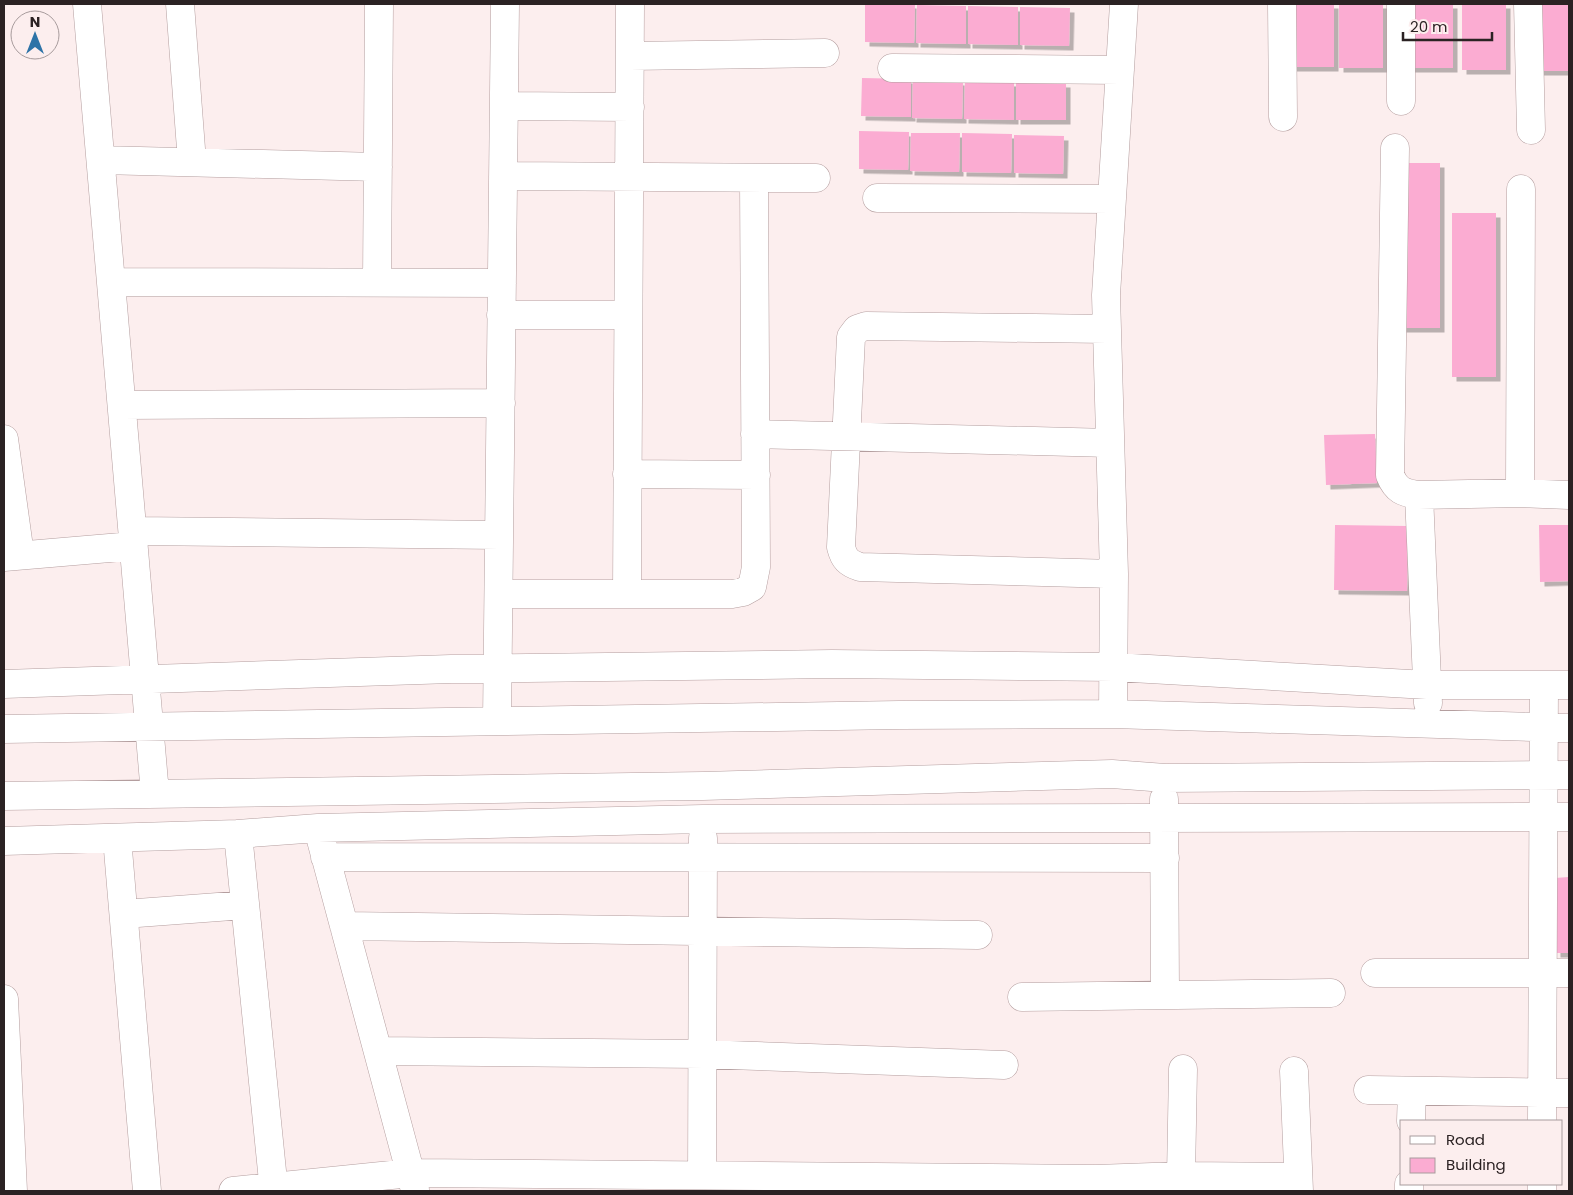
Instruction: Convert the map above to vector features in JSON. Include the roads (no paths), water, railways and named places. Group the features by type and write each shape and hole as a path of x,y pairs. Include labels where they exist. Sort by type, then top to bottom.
{"street":[{"path":"87,4 155,794"},
{"path":"180,4 192,162"},
{"path":"377,282 379,4"},
{"path":"497,721 505,4"},
{"path":"627,594 630,4"},
{"path":"1113,714 1114,574 1106,295 1124,4"},
{"path":"1282,4 1283,117"},
{"path":"1401,4 1401,101"},
{"path":"1528,4 1531,130"},
{"path":"630,56 825,53"},
{"path":"892,68 1120,70"},
{"path":"504,106 630,107"},
{"path":"1395,148 1390,475 1394,487 1404,493 1419,495 1520,493 1569,495"},
{"path":"101,160 378,167"},
{"path":"503,176 816,178"},
{"path":"499,594 732,594 743,592 752,587 756,567 754,178"},
{"path":"1520,493 1521,189"},
{"path":"877,198 1112,199"},
{"path":"111,282 502,283"},
{"path":"502,315 628,315"},
{"path":"1107,329 866,326 857,329 852,337 845,436 841,547 844,557 850,563 860,567 1114,574"},
{"path":"122,405 500,403"},
{"path":"755,434 1110,443"},
{"path":"4,439 12,556 133,538 499,536"},
{"path":"627,474 756,475"},
{"path":"1419,495 1429,723"},
{"path":"4,684 498,668 832,664 1114,667 1427,685 1557,685 1556,817 1542,973 1542,1120"},
{"path":"4,729 900,715 1113,714 1557,728"},
{"path":"4,796 703,786 1112,774 1164,778 1556,774"},
{"path":"1164,778 1164,995"},
{"path":"702,1183 703,786"},
{"path":"308,792 413,1182"},
{"path":"4,842 238,834 318,828 703,818 1556,817"},
{"path":"238,834 274,1189"},
{"path":"117,838 147,1191"},
{"path":"325,857 1164,858"},
{"path":"124,914 245,905"},
{"path":"344,926 978,935"},
{"path":"1375,973 1569,973"},
{"path":"1022,997 1331,993"},
{"path":"4,999 13,1191"},
{"path":"378,1051 702,1054 1004,1065"},
{"path":"1184,1069 1192,1182"},
{"path":"233,1191 413,1182 1096,1185 1192,1182 1299,1184 1294,1071"},
{"path":"1368,1090 1569,1093"},
{"path":"1411,1120 1412,1091"}]}
